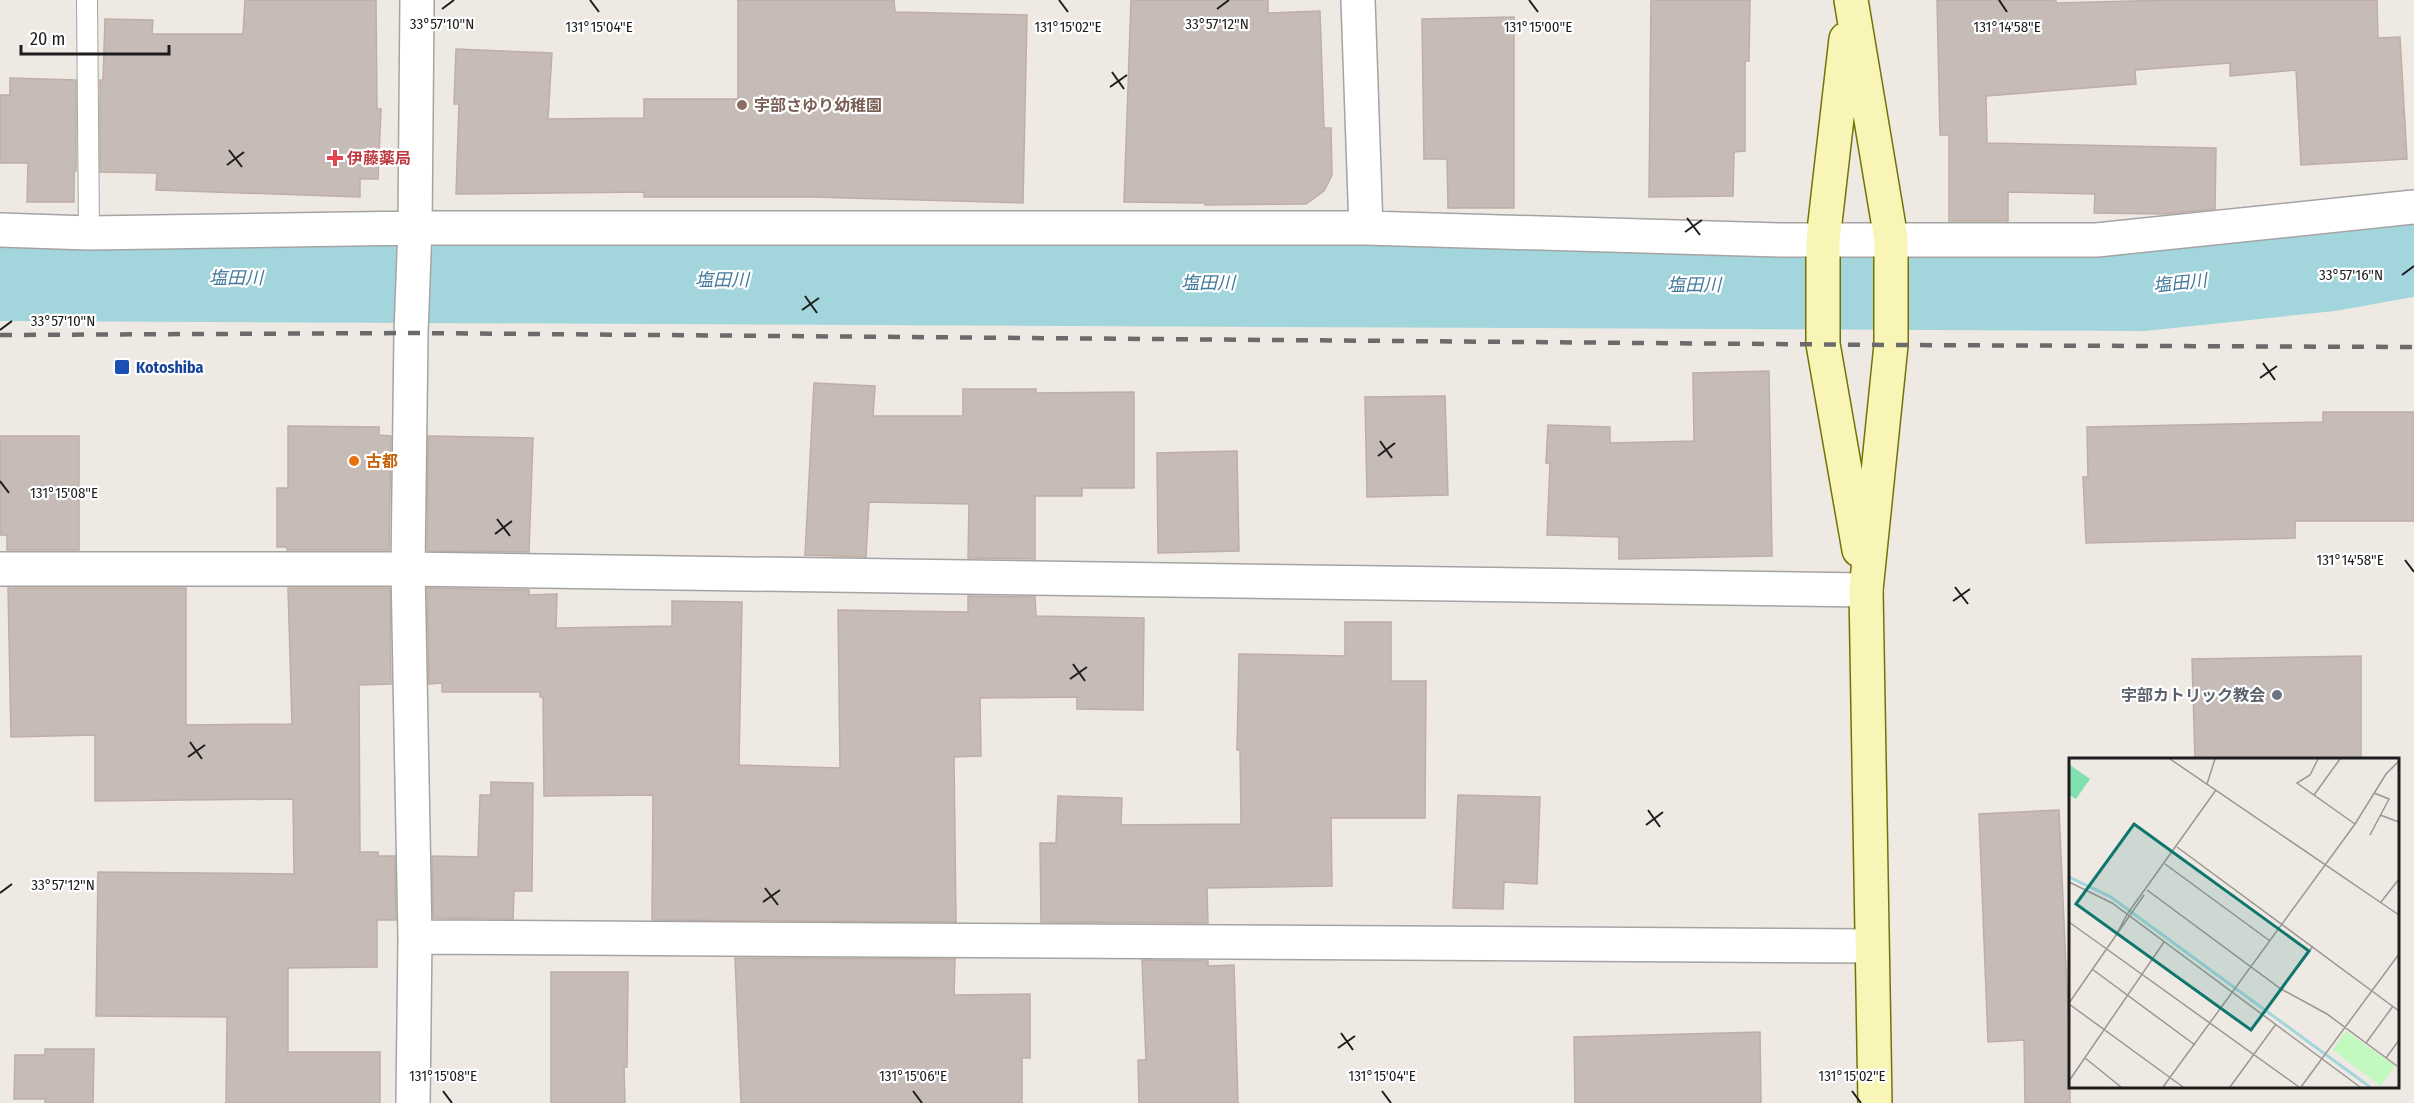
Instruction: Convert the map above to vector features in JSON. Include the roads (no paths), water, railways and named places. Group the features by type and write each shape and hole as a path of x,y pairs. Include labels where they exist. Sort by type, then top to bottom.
{"street":[{"path":"413,1103 415,937 408,569 417,0"},
{"path":"1358,0 1366,228"},
{"path":"1851,0 1891,247 1891,345 1866,590 1875,1103"},
{"path":"1851,0 1823,248 1822,344 1866,590"},
{"path":"0,230 89,233 415,235 1366,228 1779,240 1823,248 2097,240 2414,207"},
{"path":"0,569 408,569 1866,590"},
{"path":"415,937 1871,946"}],"lane":[{"path":"87,0 89,233"}],"waterway":[{"name":"塩田川","path":"0,277 2143,287 2332,267 2414,252"}],"railway":[{"path":"0,335 411,333 2414,347"}],"place":[{"name":"宇部さゆり幼稚園","path":"742,105"},
{"name":"伊藤薬局","path":"335,158"},
{"name":"Kotoshiba","path":"122,367"},
{"name":"古都","path":"354,461"},
{"name":"宇部カトリック教会","path":"2277,695"}]}
